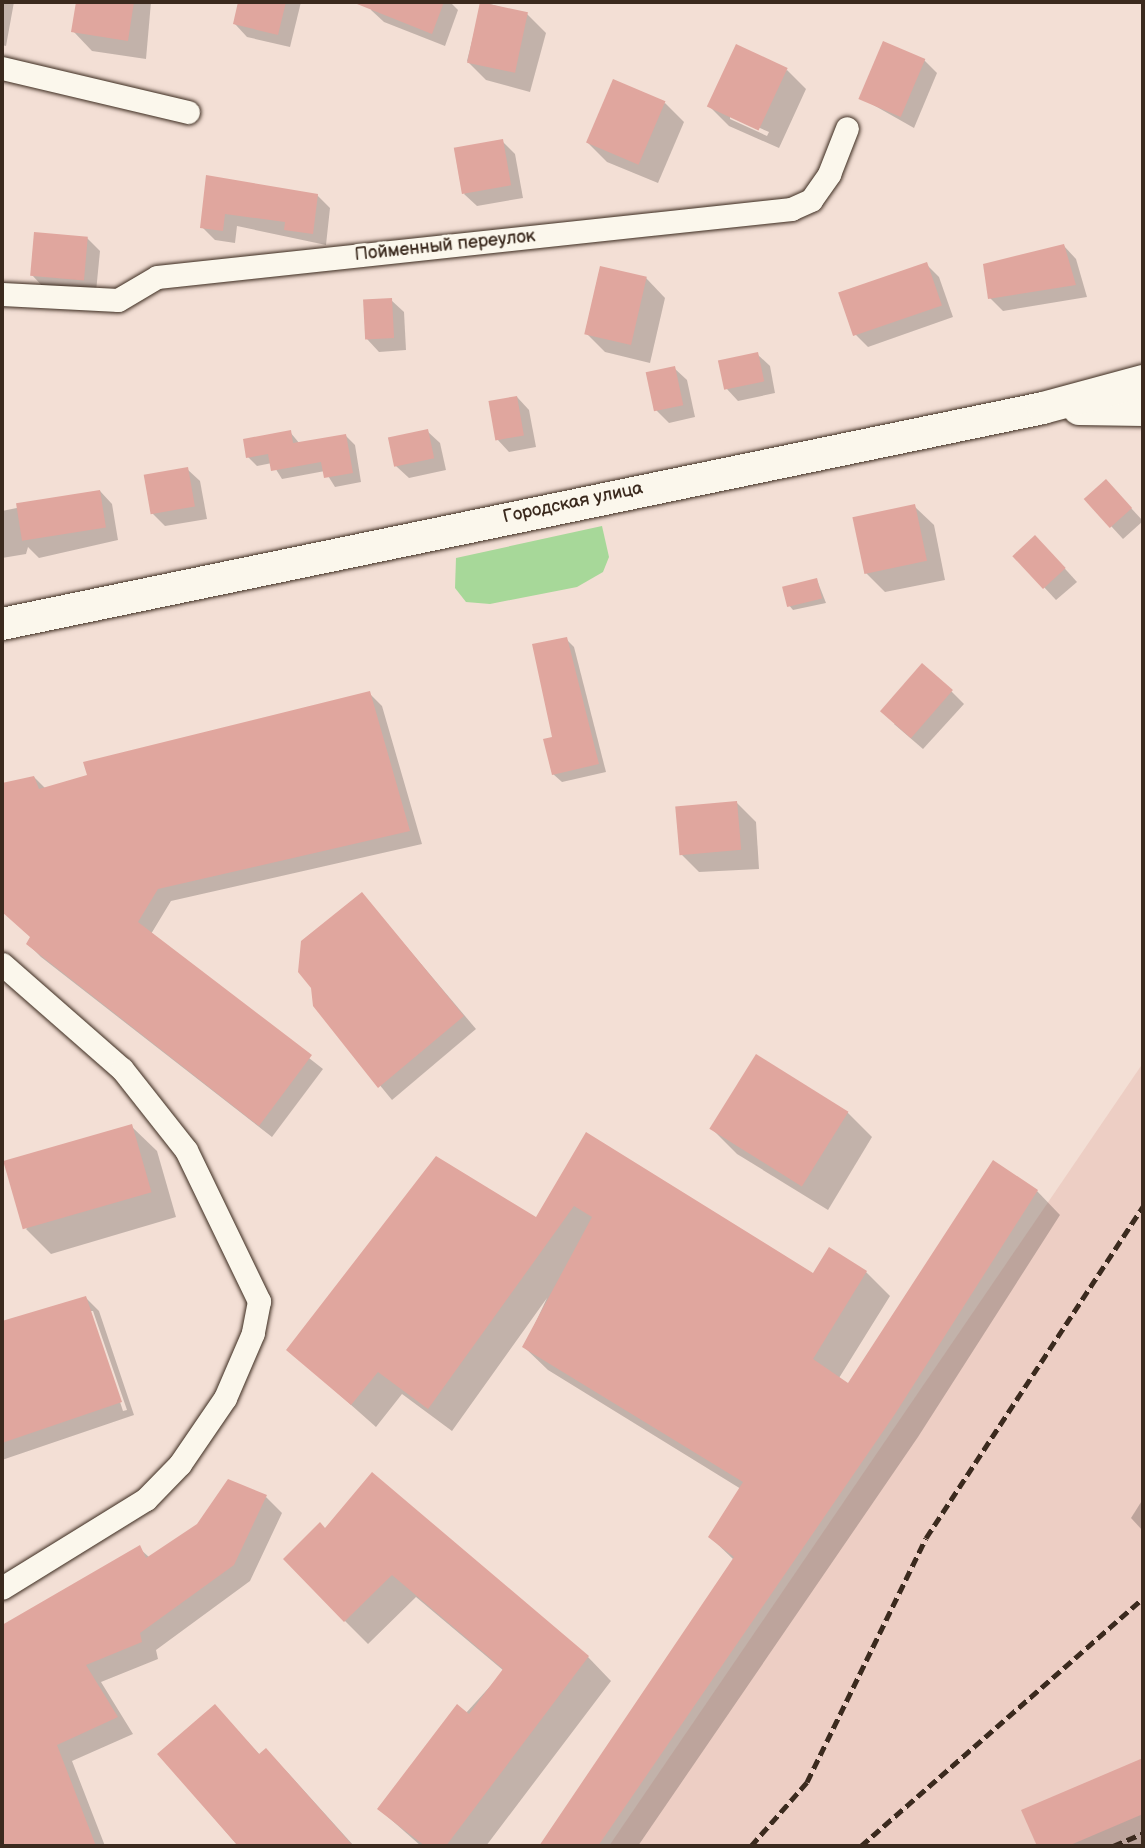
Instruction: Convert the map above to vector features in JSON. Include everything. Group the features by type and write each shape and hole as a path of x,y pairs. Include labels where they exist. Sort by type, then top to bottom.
{"main road":[{"name":"Городская улица","path":"2,624 1042,408 1143,381"},
{"path":"1042,408 1143,410"}],"street":[{"path":"2,68 188,112"},
{"name":"Пойменный переулок","path":"2,294 118,300 157,277 792,209 811,200 823,183 847,128"},
{"path":"2,964 122,1069 186,1150 258,1301 253,1334 225,1398 180,1464 146,1499 2,1588"}],"shaded area":[{"path":"1143,1063 1143,1846 609,1846"}],"green space":[{"path":"602,526 609,557 603,572 577,587 490,604 466,602 455,588 456,558"}],"building":[{"path":"76,2 134,2 128,41 71,32"},
{"path":"238,2 286,2 278,35 233,24"},
{"path":"352,2 444,2 432,34"},
{"path":"480,2 528,12 515,73 467,63"},
{"path":"883,41 925,59 901,117 858,99"},
{"path":"736,44 788,68 758,131 707,107"},
{"path":"613,79 665,101 639,165 586,143"},
{"path":"503,139 511,185 462,194 454,148"},
{"path":"206,175 318,194 313,234 284,230 285,222 225,214 223,231 200,228"},
{"path":"34,232 88,237 84,281 30,276"},
{"path":"1064,244 1076,285 988,299 983,264"},
{"path":"927,262 942,305 853,336 838,293"},
{"path":"600,266 647,277 631,345 584,334"},
{"path":"392,298 394,338 365,339 363,300"},
{"path":"758,352 764,381 724,390 718,361"},
{"path":"675,366 683,405 654,411 646,372"},
{"path":"517,396 524,435 495,440 488,401"},
{"path":"428,429 434,458 394,467 388,438"},
{"path":"291,430 293,443 346,434 353,473 324,478 321,462 271,471 268,454 246,458 243,439"},
{"path":"188,467 195,506 151,514 144,475"},
{"path":"1106,479 1132,508 1110,528 1084,499"},
{"path":"100,490 106,528 22,541 16,503"},
{"path":"915,504 927,561 864,574 852,517"},
{"path":"1035,535 1066,568 1043,589 1012,556"},
{"path":"817,578 822,598 787,607 782,587"},
{"path":"567,637 599,764 552,775 543,739 552,737 532,644"},
{"path":"922,663 953,690 911,738 880,711"},
{"path":"370,691 410,831 158,889 138,922 312,1055 259,1126 26,944 30,937 2,912 2,783 34,776 39,789 87,775 83,762"},
{"path":"737,801 741,850 680,855 675,806"},
{"path":"362,892 464,1016 378,1088 313,1006 311,988 298,972 301,941"},
{"path":"756,1054 848,1112 802,1186 709,1129"},
{"path":"132,1124 152,1192 23,1229 3,1161"},
{"path":"586,1132 813,1273 829,1247 867,1271 813,1359 848,1383 993,1160 1038,1190 895,1414 598,1846 539,1846 734,1557 708,1537 743,1482 522,1347 592,1217 574,1206 428,1409 378,1372 351,1405 286,1350 436,1156 536,1217"},
{"path":"86,1296 122,1402 2,1443 2,1321"},
{"path":"372,1472 589,1656 446,1846 425,1846 377,1809 457,1704 469,1714 503,1669 392,1575 344,1622 283,1559 320,1522 325,1528"},
{"path":"228,1479 267,1495 234,1565 140,1633 142,1642 86,1665 118,1717 57,1745 96,1846 2,1846 2,1625 140,1545 146,1558 197,1524"},
{"path":"215,1704 259,1754 266,1748 353,1846 238,1846 157,1754"},
{"path":"1143,1758 1143,1814 1068,1846 1037,1846 1021,1810"}],"railway":[{"path":"751,1846 807,1782 926,1538 1143,1206"},
{"path":"861,1846 1143,1598"},
{"path":"1113,1846 1143,1833"}]}
